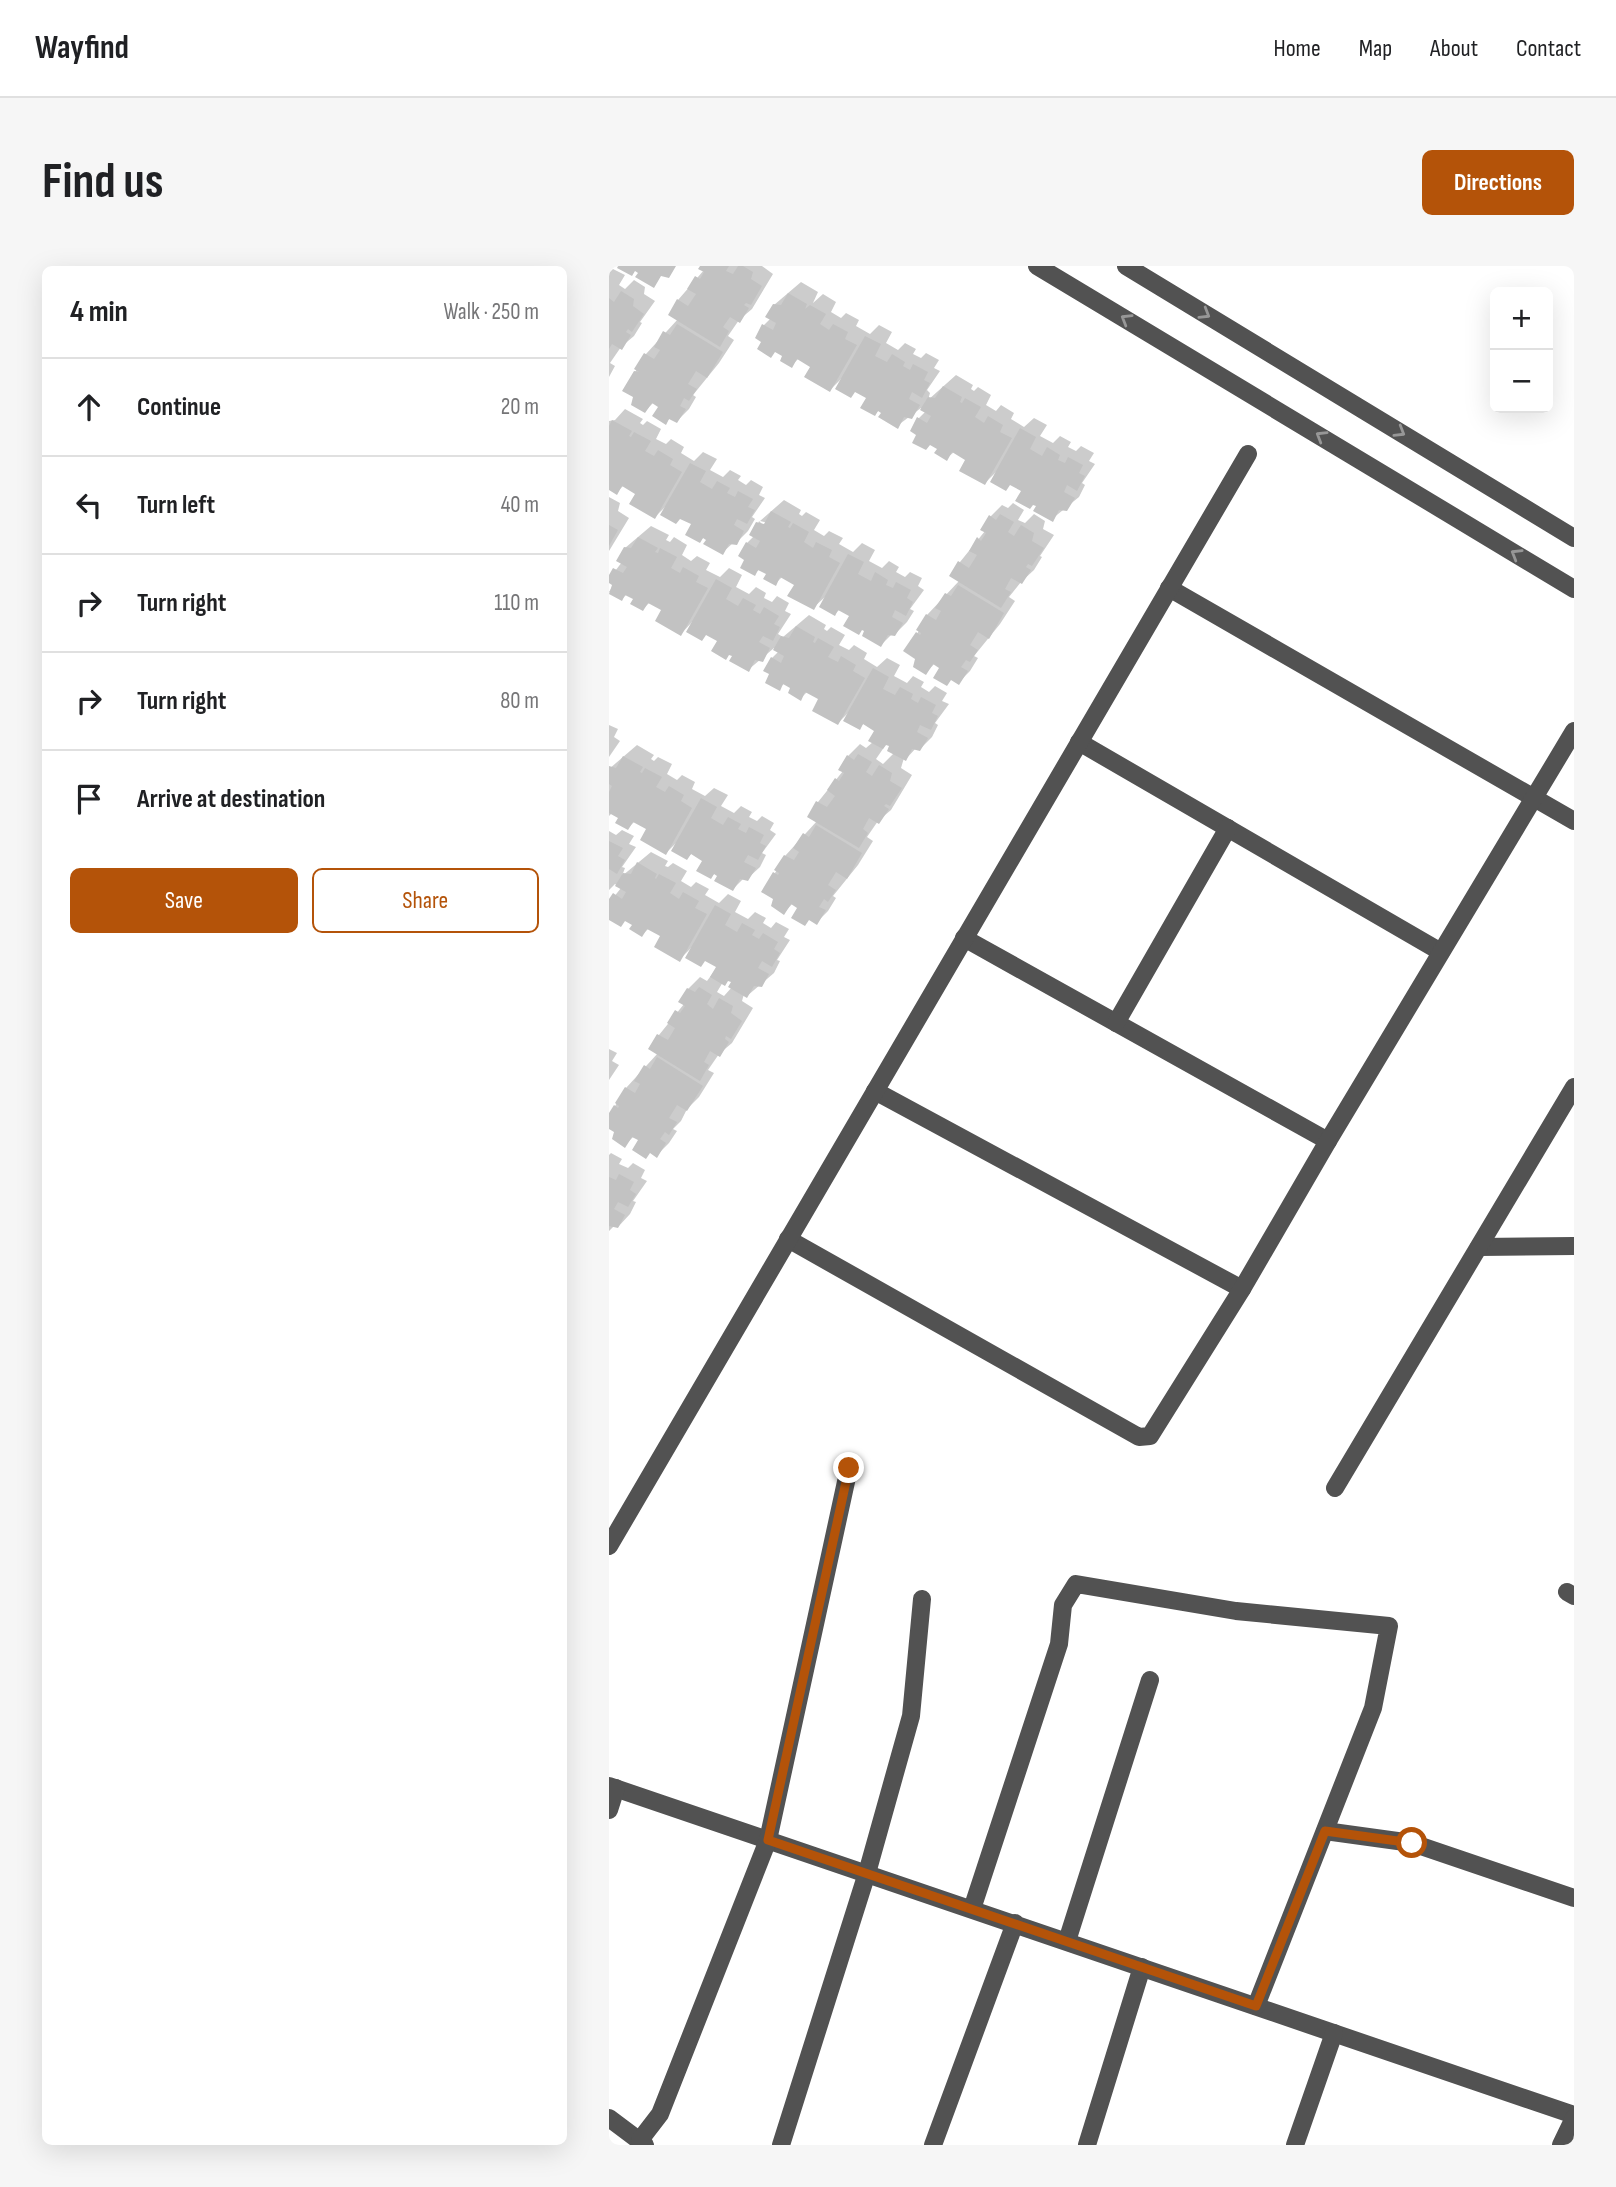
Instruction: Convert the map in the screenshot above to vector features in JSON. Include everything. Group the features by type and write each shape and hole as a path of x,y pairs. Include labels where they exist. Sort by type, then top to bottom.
{"street":[{"path":"1037,266 1574,589"},
{"path":"1126,266 1574,537"},
{"path":"609,1546 1248,454"},
{"path":"1169,588 1574,821"},
{"path":"788,1239 1139,1437 1150,1436 1242,1289 1574,731"},
{"path":"1079,742 1441,952"},
{"path":"1116,1023 1228,828"},
{"path":"964,938 1328,1141"},
{"path":"1335,1488 1574,1087"},
{"path":"875,1091 1242,1289"},
{"path":"1479,1247 1574,1246"},
{"path":"609,2118 642,2143 660,2114 768,1840 849,1468"},
{"path":"972,1909 1059,1644 1063,1605 1076,1584 1236,1611 1388,1626 1373,1708 1256,2006"},
{"path":"781,2145 867,1874 911,1716 922,1599"},
{"path":"1067,1941 1150,1680"},
{"path":"609,1810 612,1787 1574,2116 1561,2145"},
{"path":"1325,1831 1412,1843 1572,1893"},
{"path":"933,2145 1015,1923"},
{"path":"1087,2145 1143,1967"},
{"path":"1295,2145 1334,2033"}],"building":[{"path":"676,266 669,278 661,276 654,288 635,277 638,273 635,271 632,276 617,268"},
{"path":"700,266 729,266 726,271 733,274 738,266 743,266 753,272 751,279 762,286 751,305 744,305 749,308 740,323 730,317 723,327 729,331 720,347 668,315 677,299 688,306 696,294 687,289 695,276 700,279 704,272 698,269"},
{"path":"621,291 634,299 633,306 644,314 632,332 628,329 626,332 631,335 622,350 612,344 609,349 609,298 614,302"},
{"path":"788,293 807,304 805,309 810,305 826,314 820,324 829,330 833,324 848,332 845,339 857,345 830,392 804,377 810,367 797,359 792,368 780,361 782,356 775,352 771,358 757,349 761,342 755,338 762,324 773,330 776,323 765,317 773,304 781,305"},
{"path":"677,324 723,352 707,378 696,371 688,384 697,389 689,401 684,398 680,406 686,409 677,423 669,419 666,425 652,416 658,407 652,403 645,413 631,405 633,397 622,391 634,371 639,372 634,369 644,353 654,359 660,350 654,347 663,331 670,335"},
{"path":"865,336 881,344 875,356 887,362 892,354 905,362 903,366 910,370 913,364 928,372 924,380 930,383 922,398 912,392 909,399 920,405 912,419 904,417 898,429 878,417 881,413 878,411 875,416 860,408 866,398 855,392 851,398 835,389"},
{"path":"943,386 962,397 960,402 965,398 981,407 975,417 984,423 988,416 1003,425 1000,432 1012,438 985,485 959,471 965,460 952,452 947,461 934,453 937,449 930,445 926,450 912,443 916,435 910,431 917,417 927,423 931,416 920,410 928,397 935,398"},
{"path":"612,420 632,431 629,436 634,432 651,441 645,451 654,456 658,450 673,459 670,465 682,472 655,519 629,504 635,494 622,486 617,495 609,490 609,426"},
{"path":"1020,428 1036,437 1030,449 1042,456 1047,447 1060,455 1058,460 1065,463 1068,457 1083,465 1079,473 1085,476 1077,491 1067,485 1064,492 1075,498 1067,511 1059,510 1053,522 1033,511 1036,506 1033,505 1030,509 1015,501 1021,491 1010,485 1006,491 990,482"},
{"path":"690,463 706,471 700,482 712,489 717,481 730,488 727,493 735,497 738,491 753,499 748,507 755,510 747,524 737,519 734,525 744,531 737,545 729,544 723,555 703,544 706,540 703,538 700,543 685,535 691,524 680,519 676,524 660,515"},
{"path":"771,511 791,522 788,527 793,523 809,532 804,542 813,548 816,542 832,550 829,557 840,563 814,610 787,596 794,585 780,577 776,586 763,579 766,574 758,570 755,576 740,568 744,560 738,556 746,542 756,548 760,541 749,535 756,522 764,524"},
{"path":"1000,514 1014,522 1008,532 1014,536 1021,525 1034,533 1032,541 1044,548 1032,566 1028,564 1026,567 1031,570 1022,584 1011,578 1005,589 1011,592 1001,608 949,576 958,561 969,568 977,555 969,551 977,537 981,541 986,533 980,530 989,515 996,520"},
{"path":"609,525 618,530 609,546"},
{"path":"638,537 658,548 655,552 658,553 660,548 677,557 671,568 680,573 683,567 699,576 696,582 708,588 681,636 655,621 661,610 648,603 643,611 630,604 633,599 625,595 622,601 609,594 612,585 609,583 609,575 613,568 623,573 627,567 616,561 624,547 631,548"},
{"path":"848,554 864,562 858,574 871,581 875,572 888,580 886,585 893,588 896,582 911,590 907,598 913,602 906,616 895,610 892,617 903,623 895,636 888,635 881,647 862,636 864,631 859,635 843,626 849,616 838,610 835,616 819,607"},
{"path":"716,579 732,588 726,599 738,606 743,598 756,605 753,610 760,614 764,607 779,616 774,624 780,627 773,641 763,636 759,642 770,648 763,662 755,660 749,672 729,661 732,656 729,655 726,660 711,651 717,641 706,635 702,641 686,632"},
{"path":"958,585 1004,613 989,639 978,632 970,645 978,650 970,662 966,660 961,667 968,671 959,685 951,680 947,686 933,678 939,668 933,664 926,675 913,667 915,659 903,651 916,632 920,635 916,630 926,614 936,620 941,611 935,608 945,593 951,596"},
{"path":"796,626 815,637 813,642 818,638 834,647 828,657 838,662 841,656 856,665 853,671 865,678 838,725 812,711 818,699 805,692 801,701 788,693 790,688 783,684 780,691 765,683 769,674 763,671 771,657 781,663 784,656 773,650 781,636 789,638"},
{"path":"873,668 889,677 883,689 895,695 900,687 913,694 911,699 918,703 921,697 936,705 932,713 938,716 931,730 920,725 917,732 928,738 920,751 912,749 906,761 887,751 889,746 886,745 883,749 868,741 874,731 863,724 860,730 843,721"},
{"path":"858,754 872,762 866,772 872,776 879,765 892,773 890,781 902,788 890,806 884,806 889,809 879,824 869,818 863,829 868,833 859,848 807,817 816,801 827,807 835,796 827,790 835,778 839,781 844,773 838,770 847,755 854,760"},
{"path":"623,756 643,767 640,772 645,768 662,777 656,787 665,792 669,786 684,795 681,801 692,808 666,855 640,840 646,829 633,822 628,830 615,823 618,818 609,813 609,792 612,786 609,784 609,766 616,768"},
{"path":"701,798 717,807 711,818 723,825 728,817 741,824 738,829 746,833 749,827 764,835 760,843 766,846 758,860 748,855 744,862 756,868 748,881 740,879 733,891 714,881 717,876 714,874 711,879 696,871 702,861 691,854 687,860 671,851"},
{"path":"816,825 862,853 847,879 836,872 828,885 836,890 828,902 824,899 819,907 826,910 817,925 809,920 805,926 791,918 797,908 791,904 784,915 771,906 773,899 761,892 773,872 778,875 774,870 784,855 794,860 799,852 793,848 803,833 809,837"},
{"path":"609,841 623,848 618,856 625,860 617,874 609,869"},
{"path":"637,862 657,874 656,879 659,874 676,883 670,893 679,899 683,892 699,901 695,908 707,914 680,962 654,947 660,936 647,929 642,937 629,929 632,925 625,921 621,927 609,920 609,899 613,893 622,899 626,892 615,886 623,873 631,874"},
{"path":"715,905 731,914 725,925 737,932 742,923 755,930 752,935 759,939 763,933 778,942 774,949 780,953 772,967 762,961 758,968 769,974 762,987 754,986 747,998 728,987 731,982 728,981 725,986 710,977 716,967 705,961 701,967 685,958"},
{"path":"699,987 712,995 707,1004 713,1009 719,998 733,1006 731,1013 742,1021 731,1039 726,1036 725,1039 729,1042 720,1057 710,1051 704,1062 709,1065 700,1081 648,1049 657,1034 668,1040 675,1028 667,1023 675,1010 680,1013 685,1006 678,1002 687,988 695,992"},
{"path":"657,1057 703,1086 687,1111 677,1105 669,1118 677,1122 669,1135 665,1132 660,1139 666,1143 657,1158 650,1153 646,1159 632,1150 638,1140 632,1137 625,1148 612,1139 614,1132 609,1129 609,1113 614,1105 618,1108 615,1103 625,1087 635,1093 640,1084 634,1081 644,1065 650,1069"},
{"path":"619,1174 634,1182 630,1190 636,1194 628,1207 618,1202 614,1209 625,1215 618,1228 609,1226 609,1177 616,1180"}],"route":[{"path":"849,1468 768,1840 1256,2006 1325,1831 1412,1843"}]}
